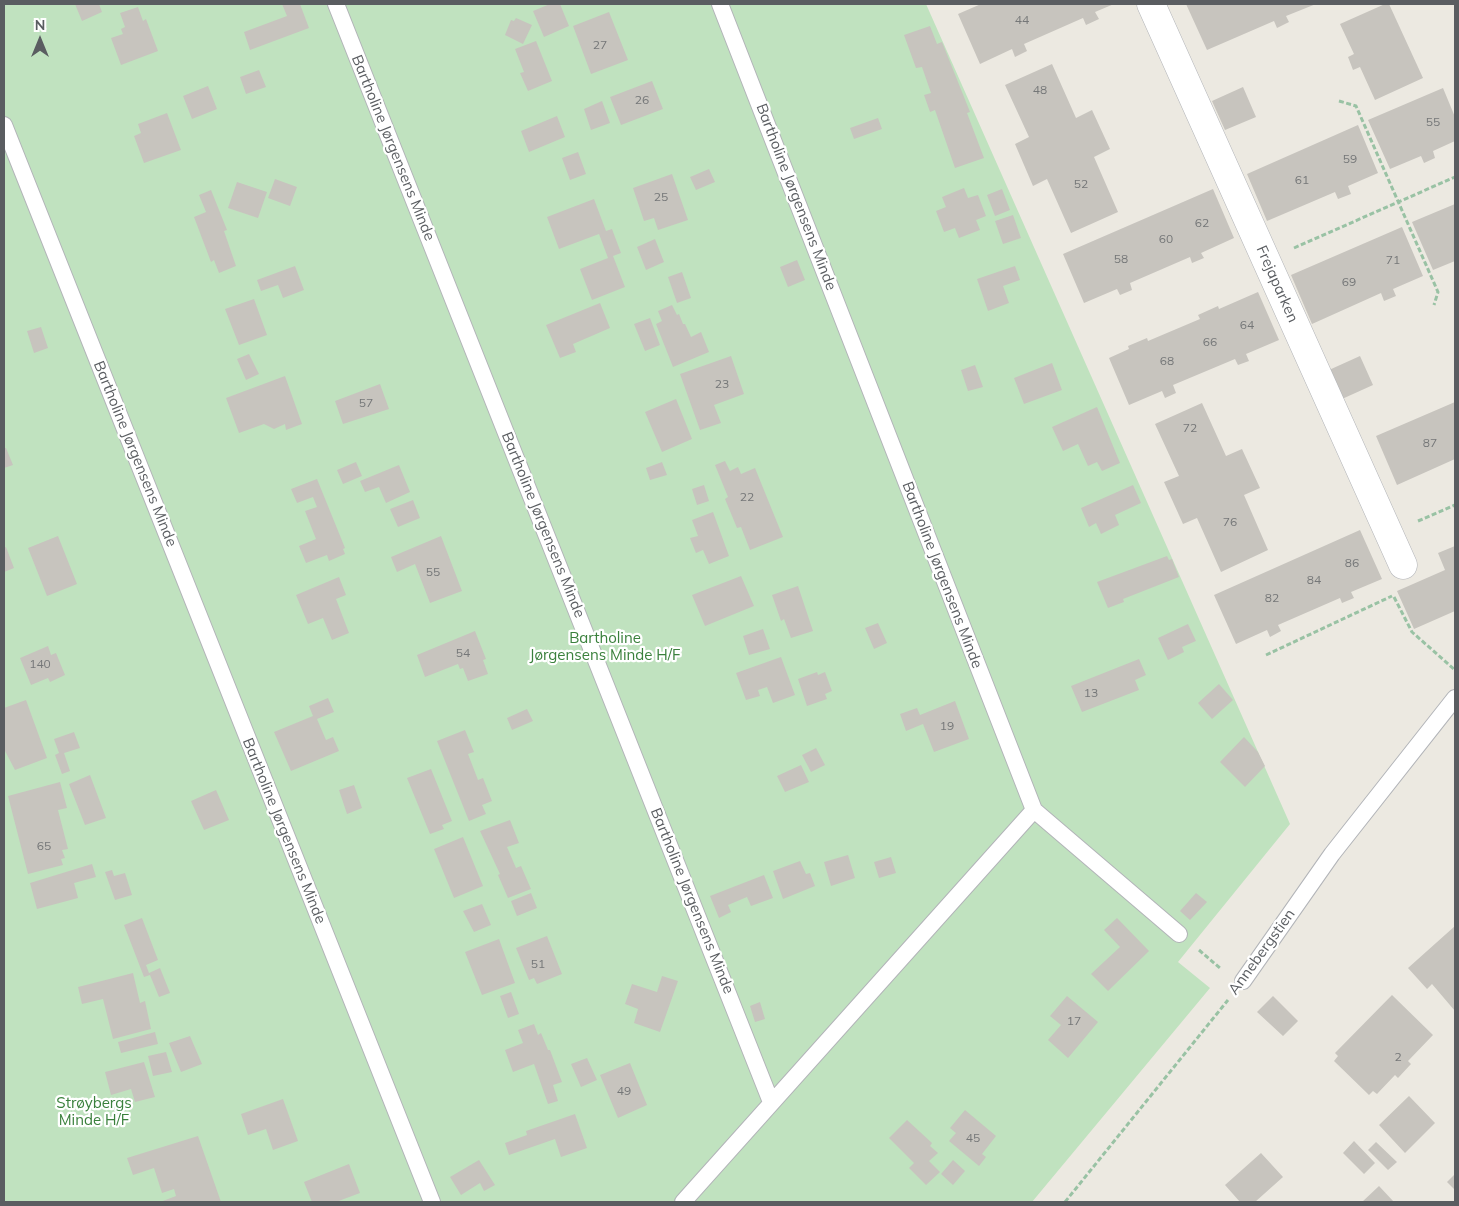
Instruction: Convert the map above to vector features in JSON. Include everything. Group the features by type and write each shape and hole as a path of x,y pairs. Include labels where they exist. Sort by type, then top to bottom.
{"street":[{"name":"Frejaparken","path":"1151,4 1403,565"}],"lane":[{"name":"Bartholine Jørgensens Minde","path":"336,4 771,1102"},
{"name":"Bartholine Jørgensens Minde","path":"720,4 1034,810 1179,934"},
{"name":"Bartholine Jørgensens Minde","path":"4,125 432,1202"},
{"name":"Annebergstien","path":"1241,983 1332,854 1455,698"},
{"path":"683,1202 1034,810"}],"path":[{"path":"1339,101 1356,106 1438,292 1434,305"},
{"path":"1266,260 1455,176"},
{"path":"1390,533 1455,505"},
{"path":"1403,565 1394,595 1412,632 1455,670"},
{"path":"1266,655 1394,595"},
{"path":"1179,934 1241,983"},
{"name":"Annebergstien","path":"1065,1202 1241,983"}],"green space":[{"name":"Bartholine Jørgensens Minde H/F","path":"4,4 926,4 1290,824 1178,962 1210,988 1032,1202 4,1202"}],"building":[{"path":"75,4 99,4 102,12 82,21"},
{"path":"282,4 300,4 309,28 250,50 244,32 287,16"},
{"path":"550,4 560,4 569,26 544,37 533,11"},
{"path":"981,4 1114,4 1095,12 1099,19 1086,25 1083,18 1024,44 1027,51 1015,57 1012,49 980,64 958,14"},
{"path":"1186,4 1316,4 1286,16 1289,22 1277,28 1274,21 1207,50"},
{"path":"1385,4 1389,4 1423,78 1375,100 1360,67 1353,70 1348,57 1354,54 1340,24"},
{"path":"138,7 143,21 146,19 158,51 121,65 111,38 123,34 121,29 125,27 120,13"},
{"path":"609,12 628,60 591,74 573,26"},
{"path":"516,18 532,25 523,44 505,35 511,20 514,21"},
{"path":"930,26 937,44 942,42 970,112 967,113 984,158 955,168 935,110 930,112 924,95 931,93 922,67 916,68 904,35"},
{"path":"536,41 552,81 528,91 520,73 524,72 515,49"},
{"path":"1052,64 1076,118 1092,110 1110,149 1094,157 1118,212 1071,233 1047,179 1033,186 1015,144 1029,137 1005,85"},
{"path":"259,70 266,87 246,94 240,77"},
{"path":"652,81 663,109 621,125 610,97"},
{"path":"208,86 217,109 192,119 183,96"},
{"path":"1243,87 1256,117 1225,130 1212,101"},
{"path":"1443,88 1455,117 1455,141 1433,151 1435,158 1424,163 1421,156 1390,169 1368,120"},
{"path":"602,101 610,123 591,130 584,109"},
{"path":"167,113 181,150 144,163 134,136 141,133 138,124"},
{"path":"557,116 565,137 529,152 521,131"},
{"path":"878,118 882,129 854,139 850,128"},
{"path":"1358,125 1378,173 1348,186 1351,194 1338,199 1335,192 1267,221 1247,174"},
{"path":"578,152 586,174 570,180 562,158"},
{"path":"709,169 715,182 696,190 690,177"},
{"path":"672,174 688,220 658,230 654,218 644,221 633,188"},
{"path":"275,179 297,187 290,206 268,198"},
{"path":"237,182 267,192 258,218 228,208"},
{"path":"964,188 968,198 978,195 986,216 976,220 980,230 959,238 955,228 944,232 936,211 946,207 942,197"},
{"path":"1002,189 1010,210 995,216 987,195"},
{"path":"1213,189 1234,238 1201,253 1204,258 1192,263 1190,257 1130,283 1132,290 1120,295 1117,289 1084,303 1063,254"},
{"path":"211,190 227,230 224,231 236,266 219,273 214,260 211,262 194,217 206,212 199,195"},
{"path":"594,199 606,231 612,229 621,253 613,256 625,287 592,300 580,269 608,258 599,234 559,249 547,217"},
{"path":"1455,204 1455,261 1433,270 1412,222"},
{"path":"1013,215 1021,238 1003,244 995,221"},
{"path":"1402,227 1423,276 1393,289 1396,296 1384,301 1381,293 1312,324 1291,275"},
{"path":"655,239 664,262 646,270 637,247"},
{"path":"797,260 805,280 788,287 780,267"},
{"path":"295,266 304,290 283,298 278,285 261,291 257,280"},
{"path":"1015,266 1020,280 1003,286 1009,303 988,311 977,279"},
{"path":"682,272 691,298 677,303 668,277"},
{"path":"1258,292 1279,340 1246,354 1249,361 1238,365 1235,359 1173,385 1176,393 1165,398 1162,391 1129,405 1109,358 1129,349 1128,346 1147,338 1148,341 1200,319 1198,315 1218,306 1219,309"},
{"path":"254,299 267,335 239,345 225,309"},
{"path":"600,303 610,328 573,344 576,352 560,358 546,325"},
{"path":"672,305 691,337 701,332 709,352 673,367 656,324 662,321 658,311"},
{"path":"650,318 660,345 645,351 634,324"},
{"path":"41,327 48,348 34,353 27,331"},
{"path":"249,354 259,374 246,380 237,359"},
{"path":"731,356 744,394 714,405 721,423 700,430 680,374"},
{"path":"1360,356 1373,385 1342,399 1329,370"},
{"path":"1052,363 1062,390 1024,404 1014,378"},
{"path":"975,365 983,387 968,391 961,370"},
{"path":"285,376 302,424 286,430 285,424 274,429 264,424 239,433 226,398"},
{"path":"380,384 389,409 343,424 335,401"},
{"path":"676,399 692,439 662,452 645,412"},
{"path":"1455,402 1455,459 1397,485 1376,436"},
{"path":"1202,403 1226,456 1242,449 1260,488 1244,495 1268,550 1221,572 1197,518 1183,524 1164,482 1179,476 1155,424"},
{"path":"1097,407 1120,463 1102,471 1097,462 1088,466 1078,444 1063,451 1052,427"},
{"path":"4,448 6,448 13,465 4,468"},
{"path":"725,461 730,471 738,467 741,474 755,468 783,537 750,550 741,527 737,528 725,499 728,497 715,465"},
{"path":"356,462 362,476 343,484 337,470"},
{"path":"662,462 667,475 650,480 646,468"},
{"path":"399,465 410,492 386,503 379,487 365,492 360,481"},
{"path":"317,479 345,548 343,549 345,554 329,561 327,555 306,563 299,546 316,539 305,511 317,507 313,497 297,503 291,489"},
{"path":"704,485 709,501 697,505 692,489"},
{"path":"1133,485 1141,503 1115,515 1119,525 1101,534 1096,523 1089,527 1081,508"},
{"path":"413,500 420,518 398,527 390,509"},
{"path":"713,512 729,556 709,564 703,550 696,553 690,538 698,536 692,520"},
{"path":"1360,530 1382,579 1351,592 1354,598 1342,603 1340,598 1278,625 1281,631 1270,637 1267,630 1236,644 1214,595"},
{"path":"58,536 77,584 47,596 28,548"},
{"path":"441,536 462,591 430,603 415,564 397,572 391,557"},
{"path":"1455,546 1455,611 1414,629 1397,591 1445,570 1438,553"},
{"path":"6,547 14,568 4,572 4,548"},
{"path":"1167,556 1169,560 1172,559 1179,577 1123,599 1124,602 1108,608 1097,582"},
{"path":"741,576 754,606 705,626 692,595"},
{"path":"339,577 346,595 336,599 349,633 332,640 323,618 308,624 296,595"},
{"path":"798,586 813,631 791,638 784,619 781,621 772,595"},
{"path":"878,623 887,643 874,649 865,628"},
{"path":"1188,624 1196,641 1182,647 1184,652 1168,660 1158,638"},
{"path":"763,629 770,649 749,655 743,636"},
{"path":"475,631 486,659 483,660 488,674 468,681 463,668 460,669 458,664 425,677 417,655"},
{"path":"48,646 51,655 56,653 65,675 50,682 48,678 31,685 20,658"},
{"path":"781,657 795,695 773,703 767,687 758,690 760,696 746,700 736,673"},
{"path":"1139,659 1146,675 1135,680 1139,690 1082,712 1071,686"},
{"path":"817,672 818,675 825,672 832,691 825,694 827,699 807,706 798,679"},
{"path":"1219,684 1233,700 1212,719 1198,703"},
{"path":"328,698 334,712 317,719 326,740 333,737 339,751 291,771 274,732 313,716 309,706"},
{"path":"26,700 47,758 15,770 4,749 4,708"},
{"path":"955,701 969,739 934,752 923,724 906,731 900,714 917,708 920,715"},
{"path":"527,709 533,721 512,730 507,718"},
{"path":"465,730 474,752 468,754 478,780 483,778 492,801 482,805 486,814 469,821 437,741"},
{"path":"74,732 80,748 64,753 70,771 62,774 55,755 59,753 54,739"},
{"path":"1244,737 1258,752 1265,766 1245,787 1220,762"},
{"path":"816,748 825,765 811,772 802,755"},
{"path":"801,765 809,782 785,792 777,776"},
{"path":"431,769 452,821 442,825 444,829 430,834 407,778"},
{"path":"90,775 106,818 85,825 69,784"},
{"path":"60,782 67,808 58,810 68,849 62,850 65,858 61,859 63,865 28,874 8,796"},
{"path":"354,785 362,808 347,814 339,790"},
{"path":"216,790 229,820 204,830 191,801"},
{"path":"510,820 519,843 507,847 516,868 521,866 531,889 508,898 498,875 500,874 480,831"},
{"path":"463,837 483,886 454,898 434,849"},
{"path":"848,855 855,878 831,886 824,862"},
{"path":"891,857 896,873 879,878 874,862"},
{"path":"800,861 806,874 810,873 815,886 783,899 773,871"},
{"path":"92,864 96,877 74,883 78,898 37,909 30,883"},
{"path":"112,870 114,876 125,873 132,895 115,900 105,872"},
{"path":"764,875 773,898 751,906 747,897 728,905 731,912 719,918 710,896"},
{"path":"531,893 537,908 517,916 511,901"},
{"path":"1196,893 1207,902 1190,920 1180,911"},
{"path":"482,904 491,925 474,932 463,911"},
{"path":"142,918 158,960 146,965 149,973 160,968 170,993 159,997 150,975 144,977 124,925"},
{"path":"1117,918 1149,951 1108,991 1091,974 1120,947 1104,930"},
{"path":"1455,926 1455,1011 1432,984 1427,989 1408,968"},
{"path":"547,936 562,974 537,984 534,978 529,980 516,948"},
{"path":"499,939 515,983 482,995 465,952"},
{"path":"133,973 140,1003 145,1001 151,1029 113,1039 103,999 82,1004 78,987"},
{"path":"662,976 678,981 660,1032 634,1023 638,1009 625,1004 632,984 657,992"},
{"path":"511,992 519,1014 508,1018 500,996"},
{"path":"1392,995 1433,1035 1408,1061 1411,1064 1398,1078 1395,1075 1377,1094 1373,1091 1369,1095 1334,1061 1338,1056 1335,1053"},
{"path":"1067,996 1098,1022 1068,1058 1048,1040 1061,1025 1050,1016"},
{"path":"1273,996 1298,1021 1283,1036 1257,1012"},
{"path":"760,1002 765,1019 755,1022 750,1006"},
{"path":"534,1024 538,1035 541,1033 548,1050 550,1050 562,1082 553,1085 558,1101 548,1104 534,1064 513,1072 505,1050 523,1043 518,1030"},
{"path":"155,1032 158,1044 121,1053 118,1042"},
{"path":"190,1036 202,1064 181,1072 169,1043"},
{"path":"166,1052 172,1072 153,1076 148,1056"},
{"path":"587,1058 597,1080 581,1087 571,1064"},
{"path":"144,1062 155,1097 135,1102 131,1089 111,1095 105,1072"},
{"path":"630,1063 647,1105 618,1118 600,1075"},
{"path":"1409,1096 1435,1123 1405,1153 1379,1125"},
{"path":"283,1099 298,1141 273,1150 266,1129 248,1135 241,1114"},
{"path":"965,1110 996,1136 982,1154 986,1157 979,1166 949,1141 956,1133 950,1128"},
{"path":"575,1114 587,1148 561,1157 555,1139 509,1155 505,1143 527,1135 526,1131"},
{"path":"907,1120 932,1143 930,1146 938,1153 929,1161 940,1172 926,1185 909,1168 914,1163 889,1138"},
{"path":"198,1136 221,1202 160,1202 176,1196 174,1189 162,1193 154,1168 133,1175 127,1158"},
{"path":"1354,1141 1375,1163 1364,1174 1343,1153"},
{"path":"1376,1142 1397,1162 1388,1170 1368,1150"},
{"path":"1261,1153 1283,1177 1255,1202 1240,1202 1225,1185"},
{"path":"479,1160 495,1185 484,1191 480,1183 461,1195 450,1177"},
{"path":"953,1160 965,1171 953,1185 941,1174"},
{"path":"349,1164 360,1193 336,1202 312,1202 304,1182"},
{"path":"1455,1174 1455,1190 1447,1182"},
{"path":"1379,1186 1394,1202 1362,1202"}],"park label":[{"name":"Strøybergs Minde H/F","path":"94,1112"}]}
